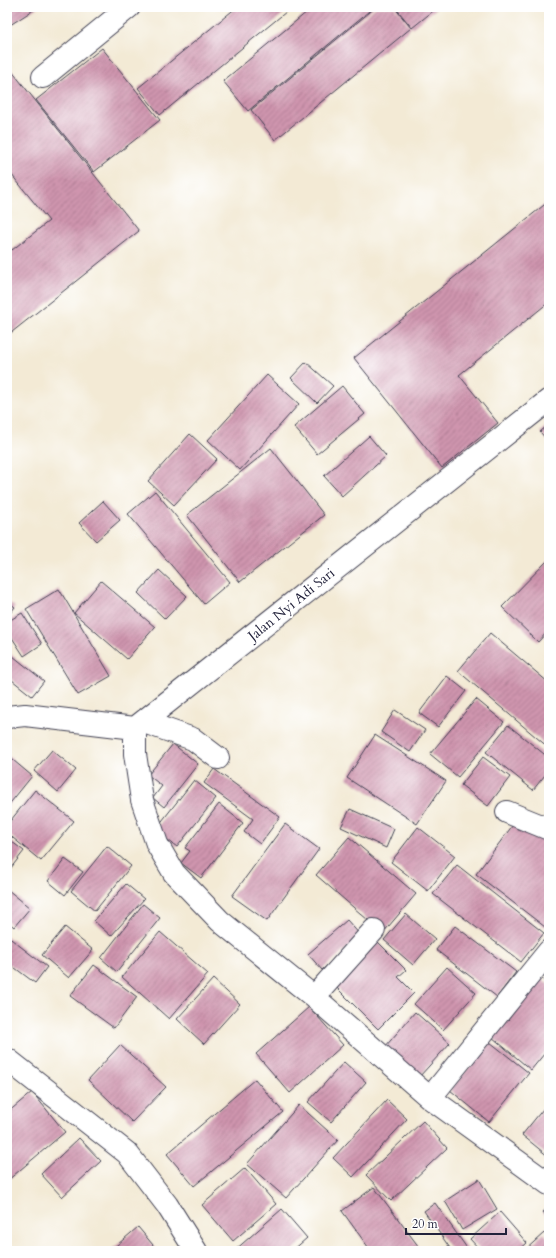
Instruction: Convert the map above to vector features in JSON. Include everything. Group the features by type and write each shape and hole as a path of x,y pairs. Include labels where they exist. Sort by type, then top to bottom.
{"street":[{"path":"43,76 129,7"},
{"name":"Jalan Nyi Adi Sari","path":"139,725 549,400"},
{"path":"7,717 25,715 139,725 193,738 218,758"},
{"path":"139,725 135,754 142,800 157,844 174,873 220,921 314,997 430,1098 549,1184"},
{"path":"507,812 549,829"},
{"path":"314,997 374,930"},
{"path":"430,1098 549,951"},
{"path":"7,1059 127,1153 167,1205 196,1251"}],"building":[{"path":"7,7 38,7 7,27"},
{"path":"237,7 292,7 160,115 138,88"},
{"path":"313,7 374,7 248,111 223,81"},
{"path":"376,7 394,7 411,28 275,140 251,110"},
{"path":"395,7 438,7 412,28"},
{"path":"102,48 160,120 94,172 36,100"},
{"path":"7,65 139,231 7,336 7,244 12,250 49,221 7,169"},
{"path":"549,201 549,302 459,375 498,423 442,468 354,358"},
{"path":"306,362 333,386 317,403 291,378"},
{"path":"267,375 299,404 240,470 208,440"},
{"path":"342,386 365,414 317,454 294,427"},
{"path":"549,424 549,442 540,432"},
{"path":"190,434 217,459 174,505 148,481"},
{"path":"369,436 386,456 342,496 324,476"},
{"path":"271,448 324,515 240,582 187,515"},
{"path":"155,491 230,582 204,604 128,514"},
{"path":"103,501 120,520 96,541 79,523"},
{"path":"549,559 549,630 538,642 502,607"},
{"path":"159,570 187,596 165,619 138,593"},
{"path":"101,581 155,627 127,659 74,613"},
{"path":"59,589 111,676 78,695 26,609"},
{"path":"7,601 15,607 7,617"},
{"path":"22,613 42,644 24,656 7,630 7,622"},
{"path":"490,633 549,683 549,748 458,671"},
{"path":"8,652 44,681 32,696 7,676"},
{"path":"447,676 466,691 438,727 419,713"},
{"path":"476,699 504,722 458,777 430,754"},
{"path":"395,710 425,730 410,752 381,732"},
{"path":"508,725 549,758 549,770 533,790 486,752"},
{"path":"375,735 446,781 417,824 347,778"},
{"path":"173,744 198,764 164,807 153,798 162,786 148,775"},
{"path":"52,750 76,770 58,792 34,771"},
{"path":"7,755 32,776 7,807"},
{"path":"483,757 510,777 488,806 461,785"},
{"path":"214,769 280,817 260,844 244,832 253,819 204,783"},
{"path":"194,780 216,798 177,847 155,830"},
{"path":"35,790 74,821 41,861 7,833 7,825"},
{"path":"219,804 243,823 201,878 181,863 190,851 185,848"},
{"path":"350,809 394,829 386,848 341,827"},
{"path":"519,817 549,840 549,922 545,927 476,874"},
{"path":"285,824 319,849 267,921 232,896"},
{"path":"418,827 455,856 428,891 391,862"},
{"path":"349,837 416,894 383,933 316,875"},
{"path":"7,838 24,851 7,873"},
{"path":"107,846 131,866 95,911 71,891"},
{"path":"65,859 83,872 65,895 48,881"},
{"path":"457,865 544,933 521,962 433,894"},
{"path":"126,884 144,899 111,936 94,921"},
{"path":"7,889 30,908 14,927 7,921"},
{"path":"143,904 160,918 117,972 101,958"},
{"path":"406,914 435,939 413,965 384,940"},
{"path":"347,920 361,936 322,970 308,954"},
{"path":"455,926 516,972 497,997 436,950"},
{"path":"65,927 93,950 69,978 42,955"},
{"path":"160,932 208,974 169,1019 122,977"},
{"path":"7,936 47,967 35,983 7,962"},
{"path":"377,941 406,970 398,977 414,993 378,1029 334,985"},
{"path":"94,965 137,997 114,1028 70,996"},
{"path":"447,967 476,993 443,1030 414,1004"},
{"path":"541,978 549,985 549,1048 531,1070 492,1037"},
{"path":"213,979 240,1004 204,1044 177,1019"},
{"path":"309,1007 343,1045 290,1093 256,1054"},
{"path":"415,1012 450,1043 419,1077 385,1047"},
{"path":"490,1042 529,1073 489,1122 450,1090"},
{"path":"120,1045 166,1087 132,1122 88,1080"},
{"path":"344,1062 366,1082 331,1122 308,1102"},
{"path":"255,1079 283,1112 194,1186 167,1154"},
{"path":"32,1092 65,1132 7,1181 7,1113"},
{"path":"387,1100 407,1119 353,1177 333,1158"},
{"path":"548,1103 549,1104 549,1157 522,1135"},
{"path":"299,1105 338,1140 286,1198 247,1164"},
{"path":"423,1121 447,1148 391,1201 366,1175"},
{"path":"79,1138 101,1161 62,1197 41,1174"},
{"path":"245,1168 276,1204 233,1241 202,1205"},
{"path":"479,1179 497,1209 462,1230 445,1201"},
{"path":"374,1187 422,1251 371,1251 342,1211"},
{"path":"435,1203 469,1251 452,1251 424,1211"},
{"path":"549,1206 549,1219 543,1212"},
{"path":"282,1209 307,1238 292,1251 234,1251"},
{"path":"500,1212 527,1243 518,1251 481,1251 470,1239"},
{"path":"138,1227 158,1251 110,1251"},
{"path":"544,1233 549,1239 549,1251 524,1251"}]}
